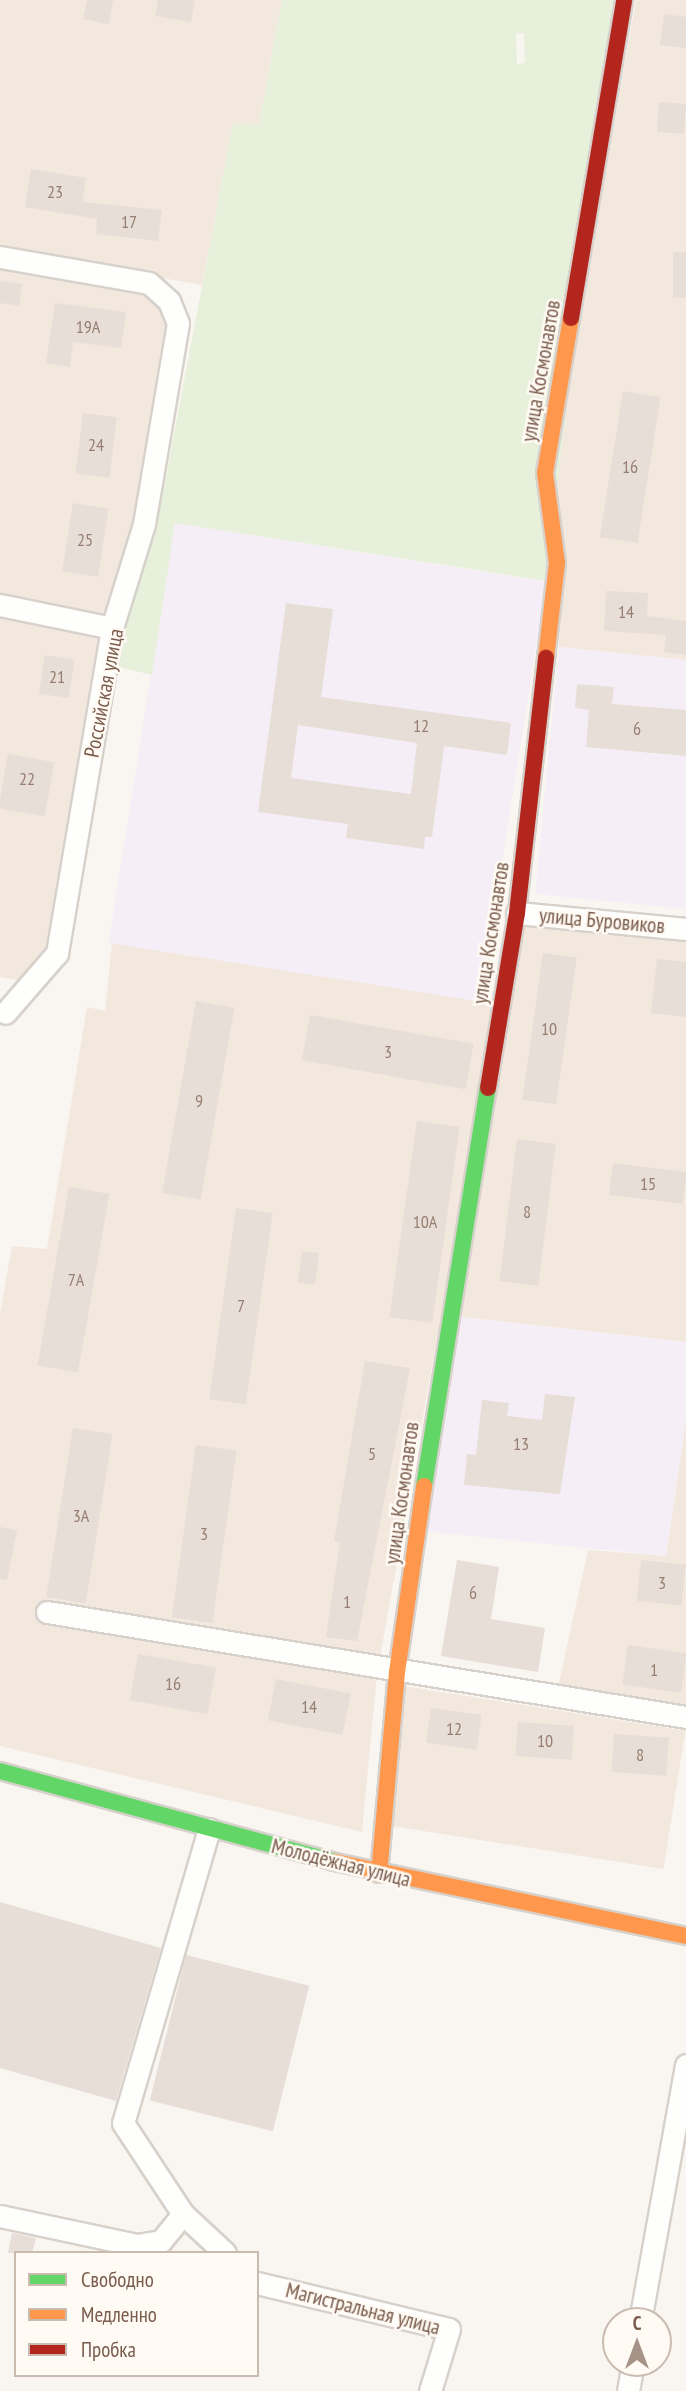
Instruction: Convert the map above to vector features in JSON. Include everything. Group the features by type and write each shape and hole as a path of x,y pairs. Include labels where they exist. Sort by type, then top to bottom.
{"street":[{"name":"улица Космонавтов","path":"379,1874 397,1672 517,913 557,563 545,473 624,0"},
{"name":"Российская улица","path":"0,257 149,283 169,301 178,323 144,524 112,628 57,953 5,1013"},
{"path":"0,605 112,628"},
{"name":"улица Буровиков","path":"517,913 686,929"},
{"path":"47,1612 397,1672 686,1717"},
{"name":"Молодёжная улица","path":"0,1771 379,1874 686,1936"},
{"path":"209,1829 123,2123 183,2214 223,2251"},
{"path":"643,2307 686,2065"},
{"path":"0,2216 137,2245 161,2241 183,2214"},
{"name":"Магистральная улица","path":"259,2283 449,2329 430,2391"}],"shaded area":[{"path":"0,0 282,0 259,125 233,124 202,285 0,250"},
{"path":"636,0 686,0 686,660 559,647 552,475"},
{"path":"0,262 146,288 174,325 140,519 109,622 0,600"},
{"path":"175,523 546,582 480,1002 109,943"},
{"path":"0,610 107,632 46,984 0,977"},
{"path":"559,647 686,660 686,909 535,894"},
{"path":"521,918 686,935 686,1342 452,1316"},
{"path":"112,943 497,1001 377,1674 362,1832 0,1746 0,1314 12,1246 47,1249 87,1007 105,1011"},
{"path":"452,1316 686,1342 686,1419 666,1556 421,1531"},
{"path":"686,1419 686,1709 557,1692 588,1550 666,1556"},
{"path":"397,1685 685,1731 664,1869 375,1823"}],"green space":[{"path":"282,0 616,0 546,581 175,523 152,675 116,666 164,487 233,123 259,125","holes":["524,33 525,63 517,64 516,34"]}],"building":[{"path":"87,0 113,0 109,24 83,19"},
{"path":"158,0 195,0 191,22 155,16"},
{"path":"664,14 686,17 686,48 660,45"},
{"path":"659,102 686,104 684,134 657,132"},
{"path":"31,169 86,178 82,202 162,210 158,241 96,234 97,219 25,207"},
{"path":"673,252 686,252 686,298 673,298"},
{"path":"0,281 22,284 19,306 0,303"},
{"path":"55,303 126,312 121,348 73,342 70,367 46,363"},
{"path":"623,391 661,397 637,543 600,537"},
{"path":"83,413 117,417 109,478 76,474"},
{"path":"73,503 109,509 98,577 62,571"},
{"path":"606,591 648,593 647,616 686,621 686,655 664,652 666,635 604,631"},
{"path":"286,603 333,609 321,697 511,723 507,755 444,746 432,837 425,837 424,849 346,838 348,824 258,812","holes":["298,725 417,743 411,794 291,778"]},
{"path":"45,655 75,660 69,698 39,694"},
{"path":"577,684 614,687 612,704 686,710 686,756 586,747 589,710 575,708"},
{"path":"8,754 54,762 45,816 0,808"},
{"path":"543,953 577,958 556,1104 522,1100"},
{"path":"657,959 686,962 686,1017 651,1013"},
{"path":"196,1001 234,1008 201,1200 162,1193"},
{"path":"310,1015 473,1044 465,1089 302,1060"},
{"path":"417,1121 460,1127 432,1323 389,1317"},
{"path":"517,1139 556,1144 538,1286 500,1281"},
{"path":"613,1163 686,1172 683,1204 609,1195"},
{"path":"69,1187 109,1194 78,1372 38,1365"},
{"path":"236,1208 273,1213 246,1404 209,1399"},
{"path":"302,1251 319,1253 315,1285 298,1283"},
{"path":"365,1361 410,1368 357,1641 326,1637 340,1542 334,1541"},
{"path":"545,1394 575,1397 560,1494 464,1485 467,1454 476,1455 482,1400 509,1403 507,1416 542,1420"},
{"path":"73,1428 113,1434 86,1603 46,1597"},
{"path":"196,1445 237,1451 212,1623 172,1617"},
{"path":"0,1527 17,1530 7,1580 0,1579"},
{"path":"457,1560 499,1567 491,1619 545,1628 538,1672 441,1656"},
{"path":"641,1560 686,1565 681,1605 637,1601"},
{"path":"628,1645 686,1653 681,1693 622,1685"},
{"path":"138,1654 216,1668 208,1714 130,1700"},
{"path":"276,1679 351,1694 343,1735 268,1720"},
{"path":"431,1708 482,1715 477,1750 426,1743"},
{"path":"518,1722 574,1726 571,1760 516,1756"},
{"path":"614,1734 669,1738 666,1776 611,1772"},
{"path":"0,1902 161,1948 116,2101 0,2068"},
{"path":"186,1955 309,1986 273,2131 150,2101"},
{"path":"12,2233 36,2238 33,2251 8,2253"}],"traffic: fast":[{"path":"424,1486 488,1088"},
{"path":"0,1771 335,1862"}],"traffic: slow":[{"path":"546,658 557,563 545,473 571,318"},
{"path":"379,1874 397,1672 424,1486"},
{"path":"335,1862 686,1936"}],"traffic: jam":[{"path":"571,318 624,0"},
{"path":"488,1088 517,913 546,658"}]}
